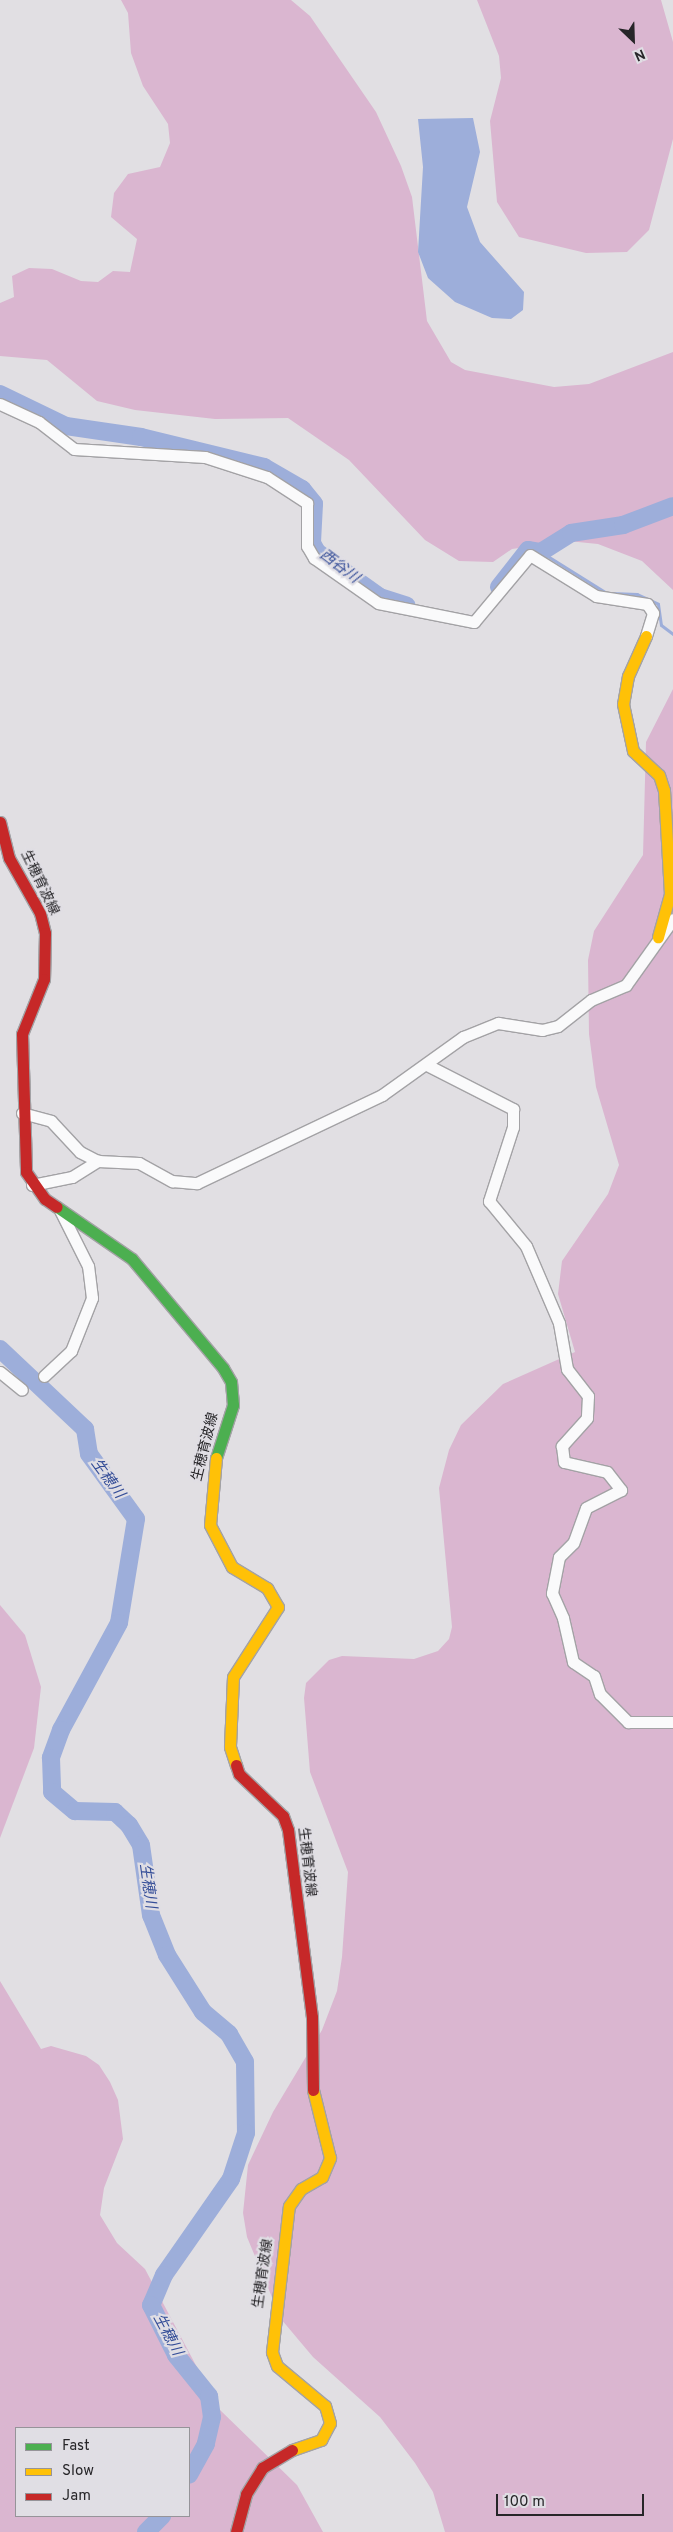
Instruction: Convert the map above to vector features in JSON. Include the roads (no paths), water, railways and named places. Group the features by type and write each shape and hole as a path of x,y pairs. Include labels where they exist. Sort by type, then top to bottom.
{"main road":[{"path":"646,636 640,642 628,676 623,704 633,751 659,776 664,790 670,894 658,936"},
{"name":"生穂育波線","path":"0,822 10,858 40,913 45,933 44,979 22,1034 24,1165 32,1185 60,1210 132,1259 200,1337 231,1382 233,1405 210,1489 210,1525 220,1552 232,1566 268,1588 278,1607 233,1677 230,1747 239,1774 283,1816 288,1830 312,2017 313,2101 330,2158 322,2177 301,2189 289,2206 272,2352 277,2366 326,2406 330,2422 320,2440 278,2456 262,2468 246,2494 236,2532"}],"street":[{"path":"0,404 38,422 79,450 206,457 267,477 307,503 307,546 314,558 371,598 397,610 474,622 530,555 596,596 647,604 653,613 646,636"},
{"path":"22,1113 51,1121 72,1145 98,1161 139,1163 167,1180 197,1183 382,1095 427,1065 445,1046 498,1023 542,1030 558,1026 591,1000 626,985 658,936 673,919"},
{"path":"427,1065 513,1109 513,1127 490,1195 490,1206 526,1246 559,1323 567,1369 588,1396 586,1418 562,1446 564,1462 607,1472 621,1490 586,1508 573,1543 559,1557 552,1593 563,1618 572,1662 594,1676 600,1694 628,1722 673,1722"},
{"path":"32,1185 72,1177 98,1161"},
{"path":"44,1376 71,1351 92,1298 88,1266 60,1210"},
{"path":"0,1372 22,1390"}],"water":[{"path":"473,118 480,152 467,207 480,242 524,292 523,310 511,319 492,318 455,302 428,278 418,252 423,167 418,119"}],"waterway":[{"name":"西谷川","path":"0,394 66,426 141,437 264,467 302,489 314,504 312,543 317,552 380,597 407,606"},
{"name":"西谷川","path":"499,587 528,550 541,552 571,533 623,525 673,506"},
{"path":"541,552 605,592"},
{"path":"611,593 637,594 658,604 661,625 673,634"},
{"name":"生穂川","path":"0,1349 85,1429 89,1454 136,1519 119,1623 61,1730 51,1758 52,1792 75,1811 115,1812 129,1825 141,1845 151,1915 167,1955 203,2012 229,2034 245,2062 246,2133 231,2179 164,2275 151,2305 176,2355 209,2396 212,2417 206,2444 190,2473"},
{"name":"生穂川","path":"146,2532 161,2517"}]}
